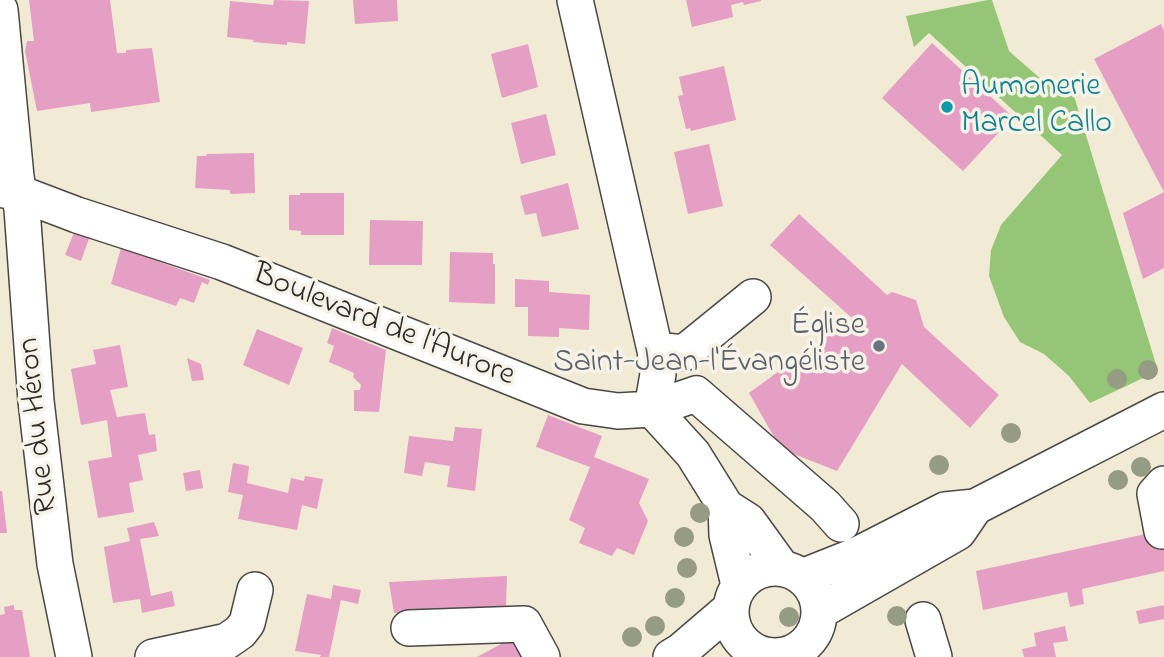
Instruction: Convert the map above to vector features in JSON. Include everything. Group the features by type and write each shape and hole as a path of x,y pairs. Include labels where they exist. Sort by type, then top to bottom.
{"street":[{"path":"575,0 655,350 657,374 652,410 693,454 726,507 748,521 792,572 811,586 817,598 819,617 830,657"},
{"name":"Rue du Héron","path":"0,10 9,191 22,209 36,401 55,564 74,657"},
{"name":"Boulevard de l'Aurore","path":"9,191 222,262 583,406 618,411 652,410 696,394 825,506 841,524"},
{"path":"655,350 684,353 753,297"},
{"path":"671,657 681,651 735,597 749,576 761,570 792,572 855,556 945,510 975,507 1164,410"},
{"path":"1162,531 1155,494 1164,484"},
{"path":"726,507 735,597 732,623 745,645 763,656 794,652 805,645 813,635 819,617 958,532 975,507"},
{"path":"153,657 227,641 234,637 247,623 255,590"},
{"path":"923,620 934,657"},
{"path":"409,628 524,624 542,657"}],"green space":[{"path":"992,0 1009,51 1054,87 1070,83 1158,371 1090,403 1069,376 1044,354 1020,342 1004,317 989,276 991,250 1001,225 1062,155 929,33 914,47 906,16"}],"building":[{"path":"29,0 110,0 117,53 152,48 160,102 91,112 90,103 37,111 25,51 27,41 34,41"},
{"path":"274,0 309,1 305,44 253,42 254,40 227,37 230,1 273,5"},
{"path":"353,0 397,0 398,21 355,24"},
{"path":"686,0 761,1 731,5 733,17 692,27"},
{"path":"1161,24 1164,31 1164,192 1094,59"},
{"name":"Aumonerie Marcel Callo","path":"932,43 1013,117 963,171 882,98"},
{"path":"528,44 538,87 502,98 491,54"},
{"path":"724,66 736,120 691,131 690,128 686,129 678,96 683,95 679,77"},
{"path":"546,114 556,155 521,164 511,123"},
{"path":"709,144 723,206 688,214 674,152"},
{"path":"254,153 255,193 230,194 230,190 195,188 197,156"},
{"path":"568,183 579,229 542,237 536,213 525,215 520,196"},
{"path":"1164,192 1164,268 1143,279 1123,213"},
{"path":"344,193 344,235 301,235 301,231 289,230 289,195"},
{"name":"Église Saint-Jean-l'Évangéliste","path":"799,214 887,295 892,292 916,300 924,327 999,395 970,428 902,364 837,471 781,449 749,393 852,318 770,245"},
{"path":"370,220 423,221 422,265 369,265"},
{"path":"75,230 90,236 81,261 65,255"},
{"path":"121,248 210,280 208,285 202,282 194,303 180,298 176,306 111,284"},
{"path":"450,252 493,253 495,304 449,302"},
{"path":"515,279 549,281 549,292 590,295 589,330 559,328 559,337 528,336 528,307 515,307"},
{"path":"332,328 386,350 379,412 354,411 354,390 360,390 361,385 353,377 354,373 329,362 334,346 327,343"},
{"path":"257,329 303,348 289,385 243,365"},
{"path":"120,345 128,387 110,390 117,417 145,413 149,435 155,434 157,451 138,455 143,480 129,483 134,512 98,518 88,461 112,457 107,420 81,425 71,369 96,364 93,350"},
{"path":"187,358 201,364 204,380 192,381"},
{"path":"548,415 602,436 594,457 649,479 639,503 648,521 634,555 617,548 612,556 579,543 585,528 569,520 590,467 536,447"},
{"path":"455,427 482,429 475,491 447,487 450,466 425,462 422,476 404,473 409,436 453,441"},
{"path":"233,463 249,466 247,483 288,493 291,478 304,481 305,476 323,479 317,509 302,505 297,530 238,519 243,495 228,492"},
{"path":"200,470 203,488 186,491 183,473"},
{"path":"2,491 7,533 0,533"},
{"path":"154,522 159,536 140,539 151,596 172,591 175,606 142,613 140,599 113,603 104,547 130,541 127,528"},
{"path":"1164,530 1164,571 1082,589 1084,604 1070,607 1067,592 983,610 976,571"},
{"path":"507,576 506,607 394,613 389,582"},
{"path":"333,585 361,590 358,604 341,600 329,657 295,651 307,594 331,599"},
{"path":"14,605 14,610 22,610 30,657 0,657 0,615 5,614 4,607"},
{"path":"1164,605 1164,619 1139,624 1136,611"},
{"path":"1065,626 1068,641 1053,643 1056,657 1024,657 1022,649 1036,646 1034,633"},
{"path":"512,638 523,657 477,657"}],"place":[{"name":"Aumonerie Marcel Callo","path":"947,107"},
{"name":"Église Saint-Jean-l'Évangéliste","path":"879,346"}]}
